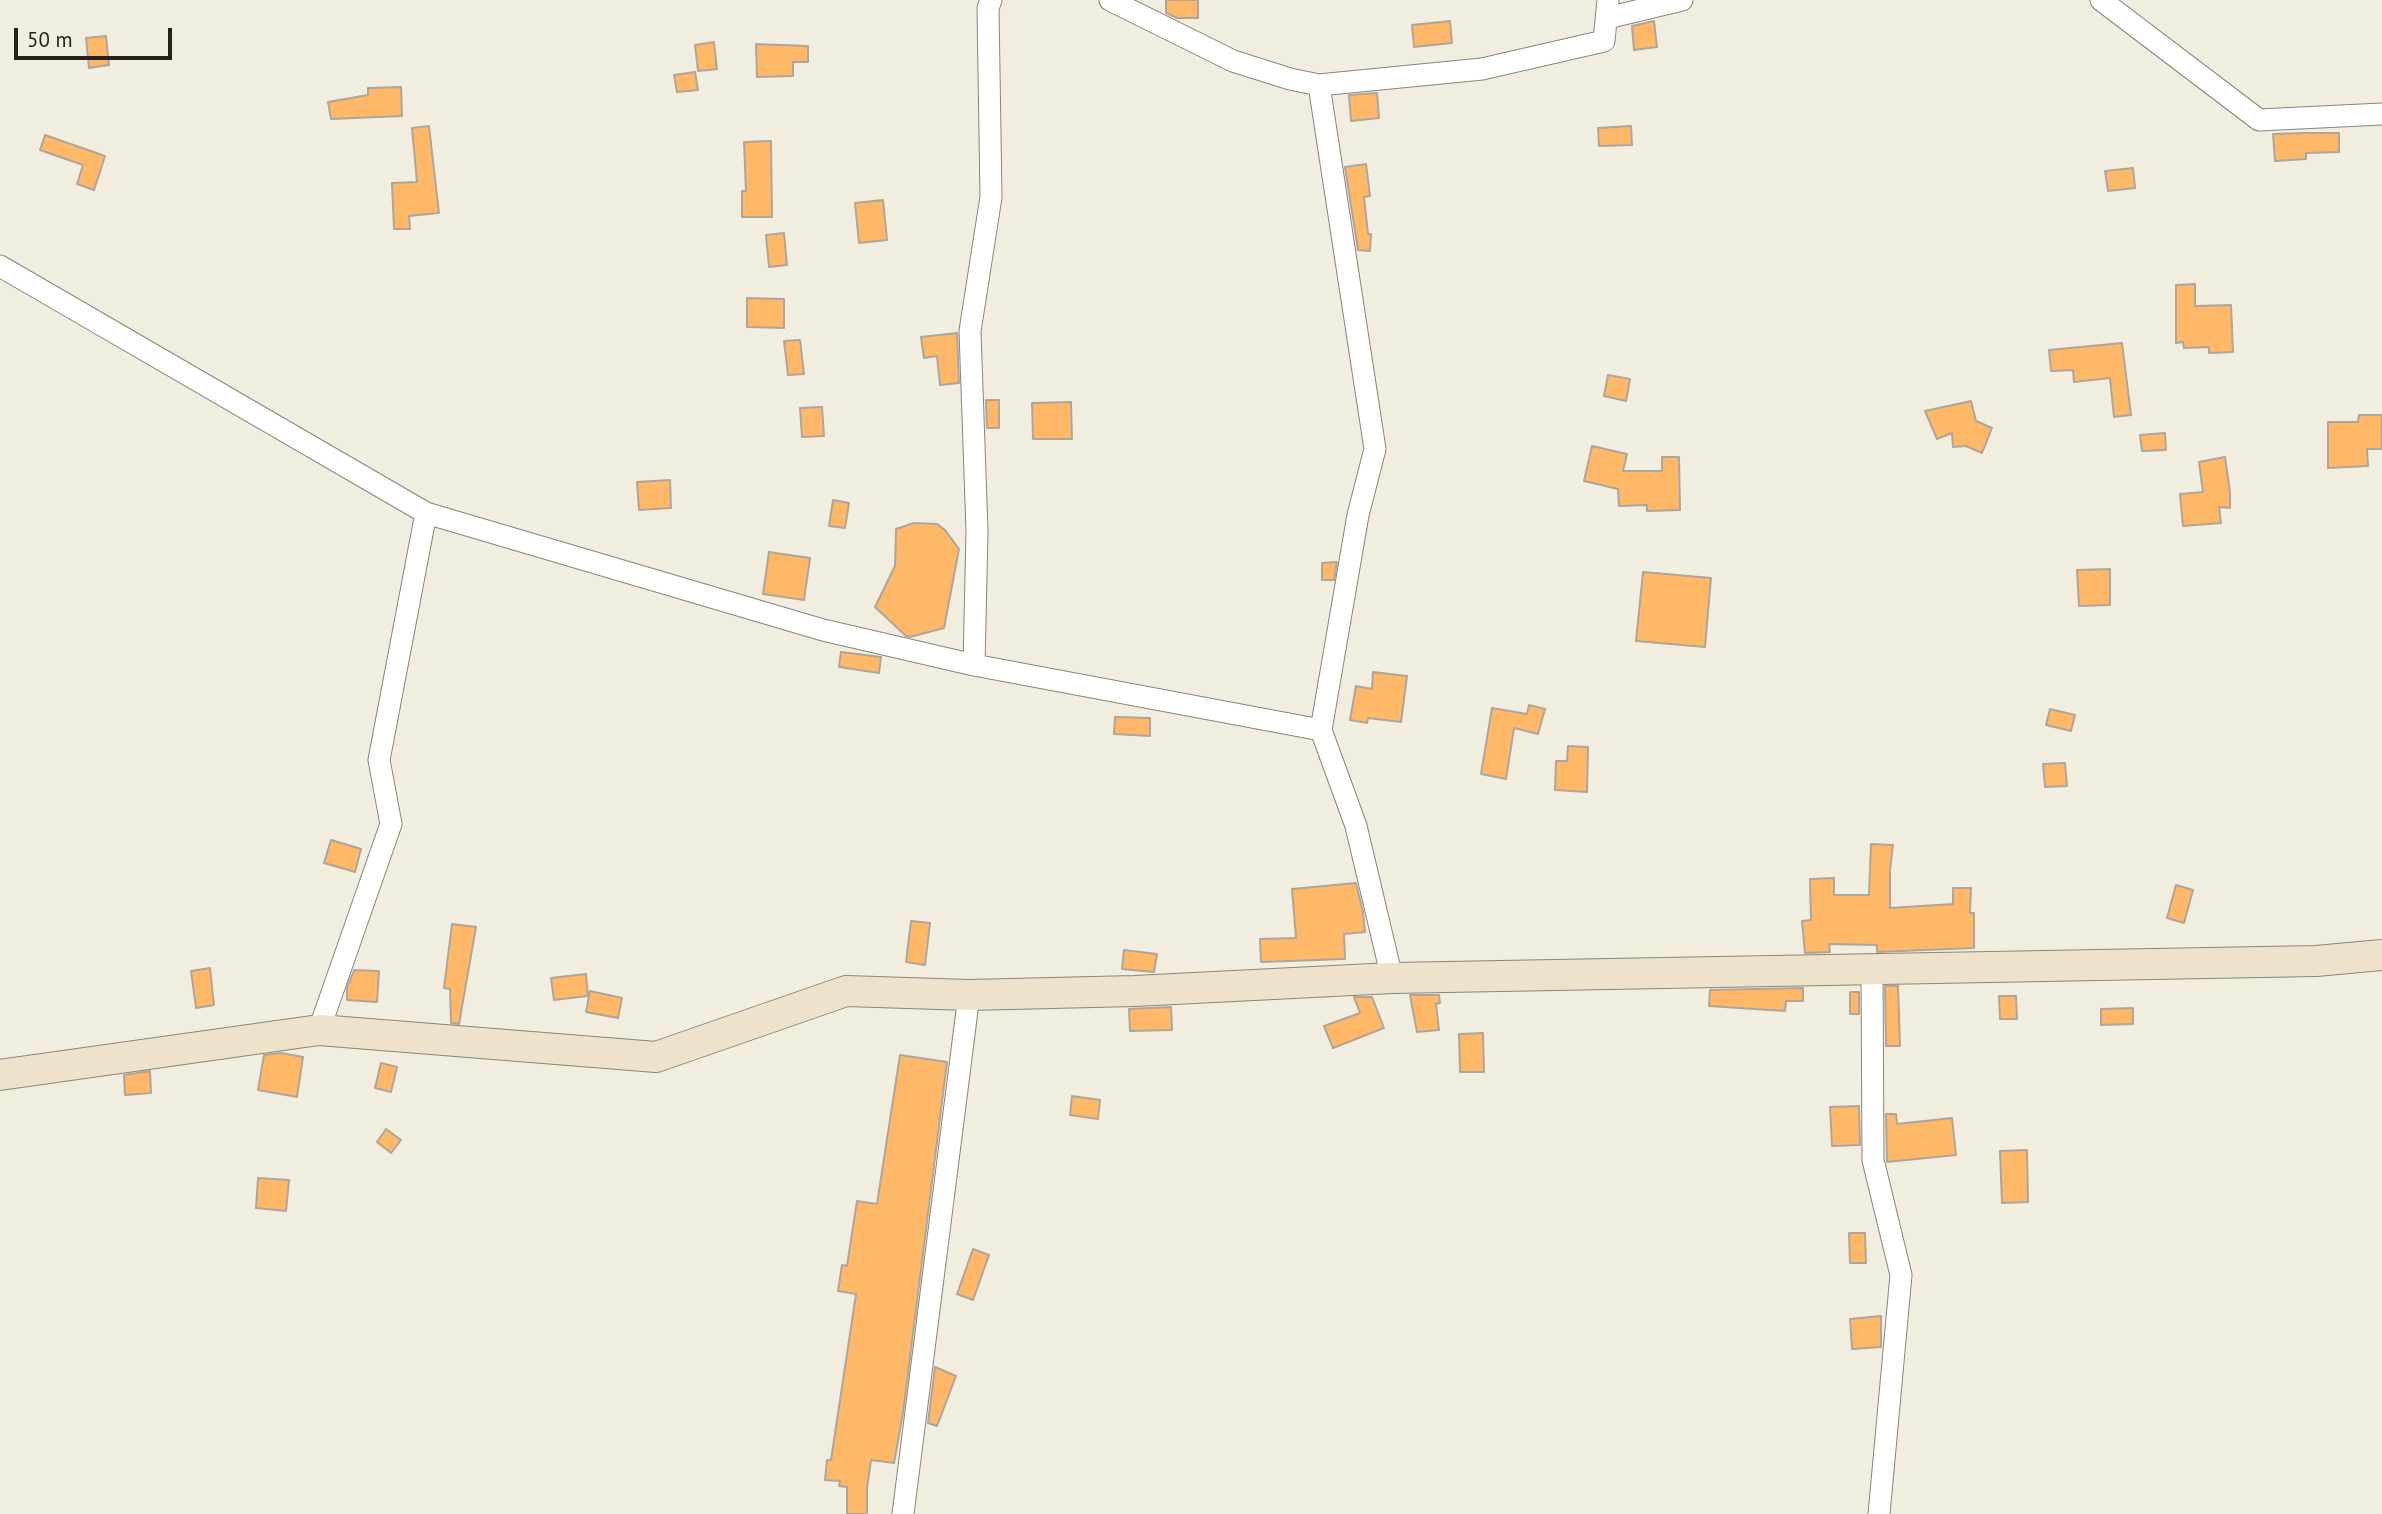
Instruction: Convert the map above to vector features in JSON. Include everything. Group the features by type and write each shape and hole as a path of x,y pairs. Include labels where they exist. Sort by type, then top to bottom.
{"street":[{"path":"974,665 977,531 970,331 991,197 988,8 991,0"},
{"path":"1110,0 1233,61 1319,85 1482,69 1604,41 1608,9 1682,0"},
{"path":"2101,0 2259,120 2382,114"},
{"path":"1319,85 1375,449 1358,515 1321,730 1356,826 1392,978"},
{"path":"0,266 426,513 822,630 974,665 1321,730"},
{"path":"319,1030 391,824 379,760 426,513"},
{"path":"0,1075 319,1030 656,1057 846,991 969,995 1135,991 1392,978 2316,961 2382,955"},
{"path":"1872,968 1873,1160 1900,1275 1879,1514"},
{"path":"903,1514 969,995"}],"building":[{"path":"1166,0 1198,0 1198,18 1177,18 1166,13"},
{"path":"1450,21 1452,43 1414,47 1412,25"},
{"path":"1654,21 1657,47 1634,50 1632,26"},
{"path":"106,36 109,65 89,68 86,38"},
{"path":"714,42 717,69 698,71 695,45"},
{"path":"756,44 808,46 808,62 793,62 793,76 757,77"},
{"path":"695,72 698,90 677,92 674,75"},
{"path":"401,87 402,116 331,119 328,102 368,95 368,88"},
{"path":"1377,93 1379,118 1351,121 1349,95"},
{"path":"429,126 439,213 409,216 410,229 394,229 392,183 417,182 412,128"},
{"path":"1631,126 1632,145 1599,146 1598,128"},
{"path":"2339,133 2339,152 2306,153 2306,159 2275,161 2273,134"},
{"path":"45,135 105,156 94,190 77,184 83,165 40,150"},
{"path":"771,141 772,217 742,217 742,191 746,191 744,142"},
{"path":"1366,164 1370,196 1364,197 1368,234 1371,234 1370,251 1358,250 1345,167"},
{"path":"2133,168 2135,188 2108,191 2105,171"},
{"path":"883,200 887,240 859,243 855,203"},
{"path":"784,233 787,265 769,267 766,235"},
{"path":"2195,284 2195,306 2231,305 2233,352 2209,353 2209,347 2184,348 2183,342 2176,343 2176,285"},
{"path":"747,298 784,299 784,328 747,327"},
{"path":"957,333 959,383 940,385 937,356 924,358 921,337"},
{"path":"800,340 804,374 788,375 784,341"},
{"path":"2122,343 2131,415 2114,417 2110,378 2074,382 2073,370 2051,371 2049,350"},
{"path":"1608,375 1630,379 1626,401 1604,396"},
{"path":"986,400 999,400 999,428 987,428"},
{"path":"1971,401 1976,421 1992,428 1982,453 1966,446 1953,447 1952,433 1937,439 1925,411"},
{"path":"1071,402 1072,439 1033,439 1032,403"},
{"path":"822,407 824,436 802,437 800,408"},
{"path":"2359,415 2382,415 2382,449 2367,449 2368,466 2328,468 2328,422 2358,422"},
{"path":"2165,433 2166,450 2142,451 2140,435"},
{"path":"1592,446 1627,454 1623,471 1662,471 1662,457 1679,457 1680,510 1647,511 1647,505 1619,506 1618,489 1584,481"},
{"path":"2225,457 2230,508 2219,507 2221,523 2183,526 2180,494 2203,492 2199,462"},
{"path":"670,480 671,508 639,510 637,482"},
{"path":"833,500 849,503 845,528 829,526"},
{"path":"914,523 937,524 959,549 944,628 910,637 875,607 895,566 896,529"},
{"path":"769,552 810,558 804,600 763,594"},
{"path":"1337,562 1334,580 1322,580 1322,563"},
{"path":"2110,569 2110,605 2079,606 2077,570"},
{"path":"1643,572 1711,578 1705,647 1636,641"},
{"path":"841,652 881,657 879,673 839,667"},
{"path":"1373,672 1407,676 1401,722 1368,718 1367,723 1350,720 1356,686 1372,689"},
{"path":"1529,705 1545,709 1538,734 1514,728 1506,779 1481,774 1492,708 1527,714"},
{"path":"2050,709 2075,715 2071,731 2046,725"},
{"path":"1115,717 1150,718 1150,736 1114,734"},
{"path":"1568,746 1588,747 1587,792 1555,790 1556,761 1567,761"},
{"path":"2065,763 2067,786 2045,787 2043,764"},
{"path":"331,840 361,849 355,872 324,863"},
{"path":"1871,844 1893,845 1890,908 1953,904 1953,888 1971,888 1970,913 1974,913 1974,948 1877,952 1877,945 1829,944 1830,952 1805,953 1802,921 1811,920 1810,879 1834,878 1834,895 1869,895"},
{"path":"1356,883 1365,932 1344,934 1345,959 1261,962 1260,939 1296,938 1292,889"},
{"path":"2176,885 2193,890 2184,923 2167,918"},
{"path":"911,921 930,923 925,965 906,962"},
{"path":"452,924 476,927 459,1024 451,1023 450,989 444,988"},
{"path":"1124,950 1157,954 1154,972 1122,969"},
{"path":"210,968 214,1005 196,1008 191,971"},
{"path":"354,970 379,971 377,1002 347,1000 347,988"},
{"path":"586,974 588,996 554,1000 551,978"},
{"path":"1885,986 1898,986 1900,1046 1886,1046"},
{"path":"1803,988 1803,1001 1786,1001 1785,1011 1709,1006 1710,990"},
{"path":"590,991 622,998 618,1018 586,1012"},
{"path":"1850,992 1859,992 1859,1014 1850,1014"},
{"path":"1410,995 1439,995 1440,1003 1436,1004 1439,1030 1417,1032"},
{"path":"1999,996 2016,996 2017,1019 2000,1019"},
{"path":"1354,997 1372,997 1384,1028 1333,1048 1324,1026 1360,1013"},
{"path":"1171,1007 1172,1030 1130,1031 1129,1009"},
{"path":"2133,1008 2133,1024 2101,1025 2101,1009"},
{"path":"1483,1033 1484,1072 1460,1072 1459,1034"},
{"path":"281,1053 303,1057 297,1097 258,1090 264,1055"},
{"path":"900,1055 947,1062 903,1413 894,1463 871,1460 867,1514 847,1514 847,1487 839,1486 840,1481 825,1480 827,1460 831,1460 856,1294 838,1291 842,1265 847,1266 857,1201 877,1204"},
{"path":"381,1063 397,1067 391,1092 375,1088"},
{"path":"150,1071 151,1093 125,1095 124,1075"},
{"path":"1072,1096 1100,1100 1098,1119 1070,1115"},
{"path":"1859,1106 1860,1145 1832,1146 1830,1107"},
{"path":"1886,1114 1896,1114 1897,1124 1952,1118 1956,1155 1887,1162"},
{"path":"386,1129 401,1140 391,1153 377,1142"},
{"path":"2027,1150 2028,1202 2002,1203 2000,1151"},
{"path":"258,1178 289,1180 286,1211 256,1208"},
{"path":"1849,1233 1865,1233 1866,1263 1850,1263"},
{"path":"973,1249 989,1255 973,1300 957,1294"},
{"path":"1881,1316 1881,1347 1852,1349 1850,1319"},
{"path":"935,1367 956,1376 937,1426 928,1423"}]}
